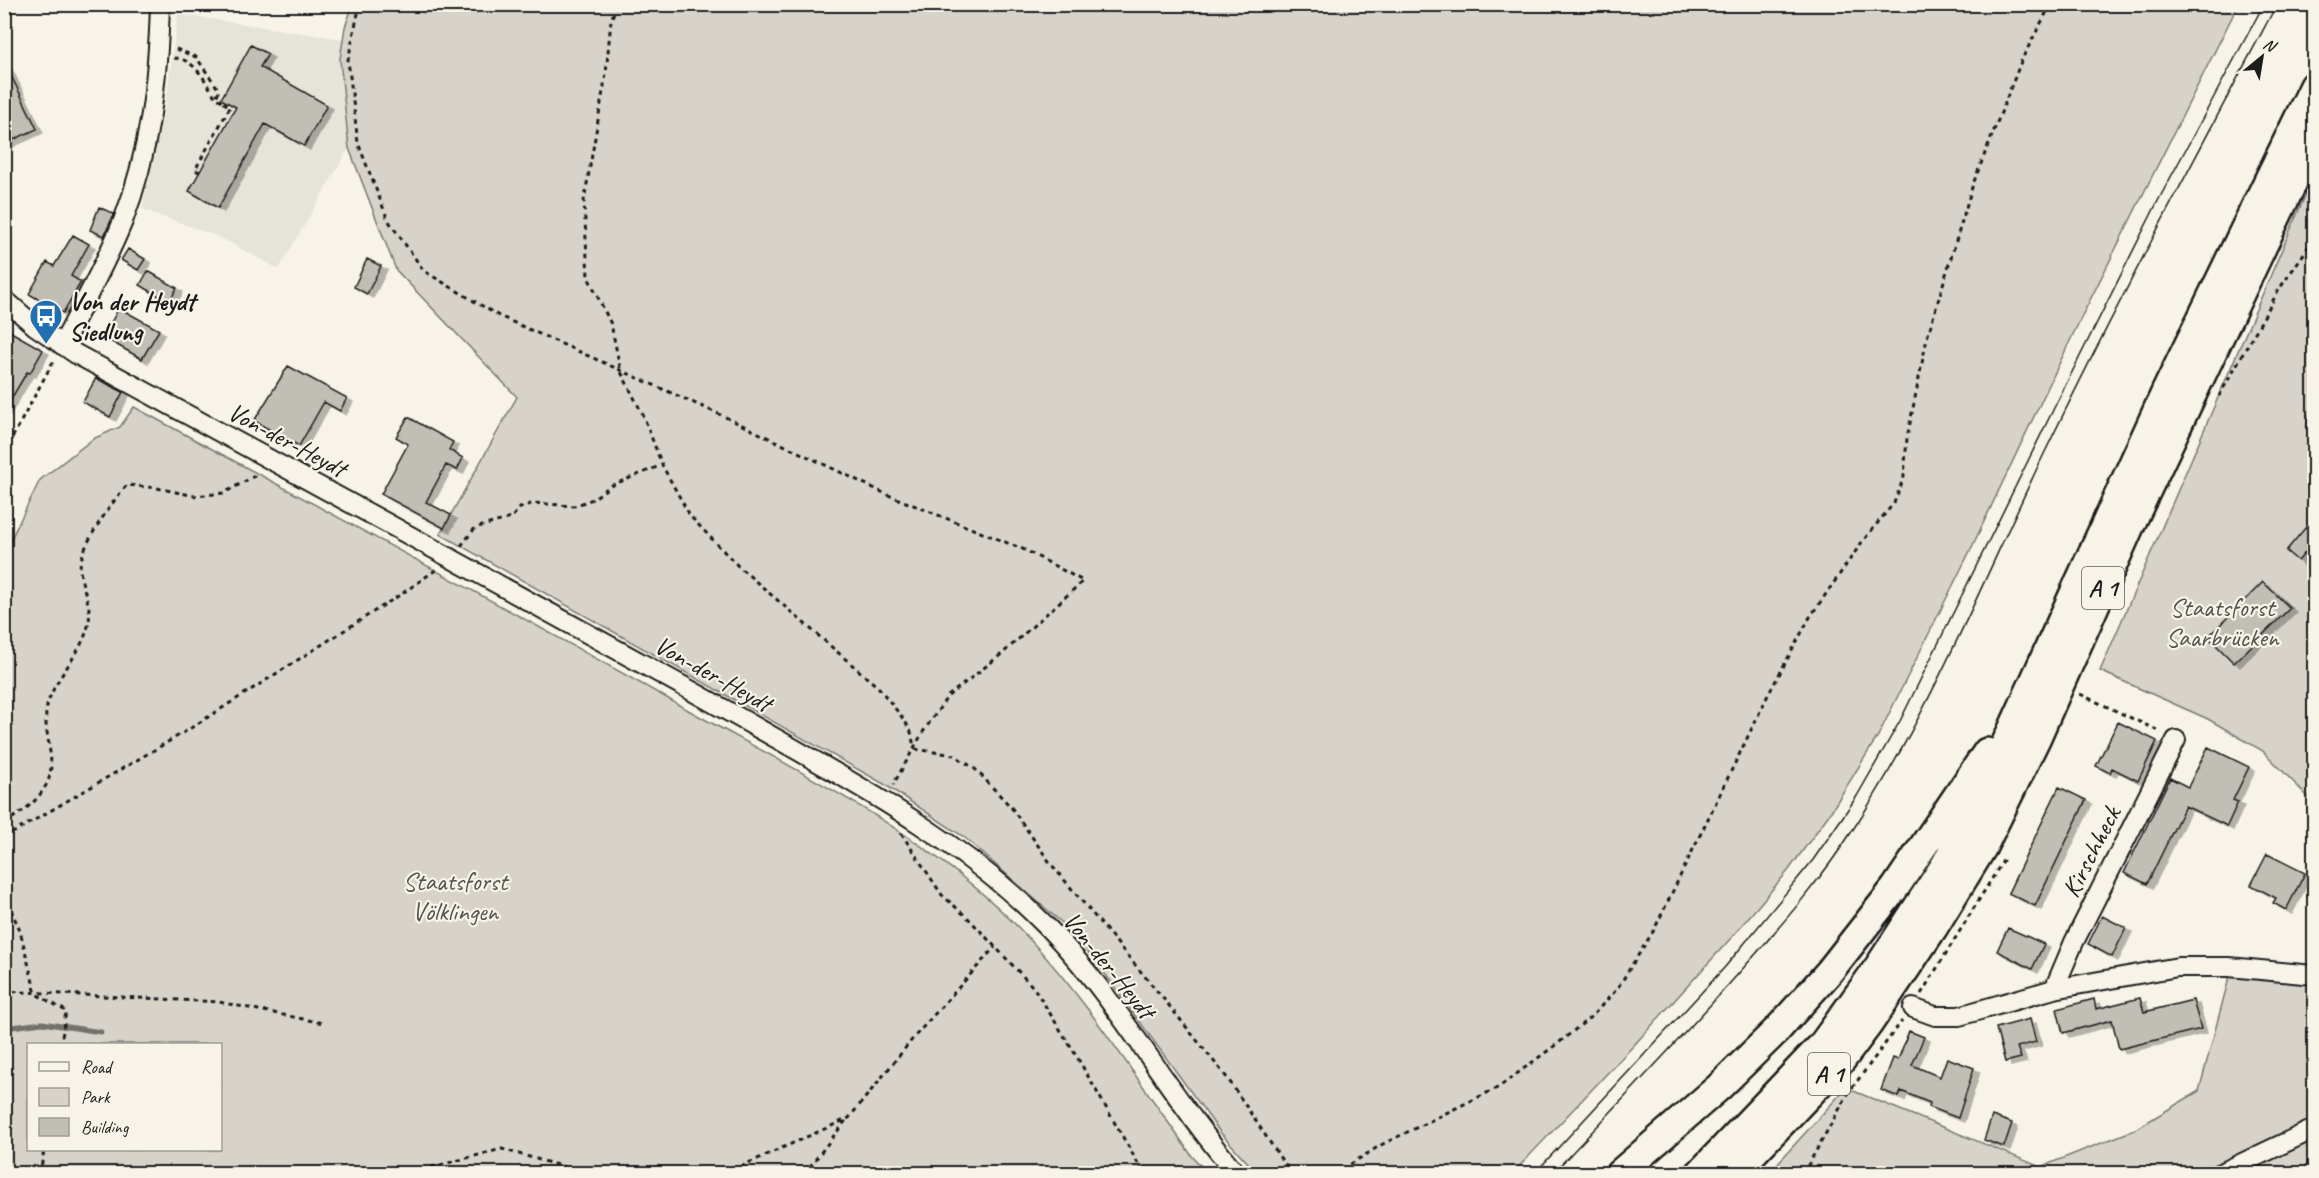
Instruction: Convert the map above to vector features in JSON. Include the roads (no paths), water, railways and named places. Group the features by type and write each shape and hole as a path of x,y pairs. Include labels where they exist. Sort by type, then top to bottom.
{"highway":[{"name":"A 1","path":"1699,1173 1822,1045 1933,885 1964,830 2166,393 2314,86"},
{"name":"A 1","path":"1733,1173 1841,1061 1934,927 1983,847 2036,739 2131,524 2314,138"},
{"path":"1619,1173 1719,1087 1829,972 1922,851 2003,728 2045,657"},
{"path":"1749,1173 1786,1119"}],"street":[{"path":"62,345 123,221 150,119 159,57 160,4"},
{"name":"Von-der-Heydt","path":"4,299 35,326 62,345 452,558 884,800 935,834 992,877 1061,941 1120,1016 1209,1142 1237,1173"},
{"name":"Kirschheck","path":"2054,989 2074,942 2176,740"},
{"path":"1913,1008 1946,1018 1959,1016 2054,989 2178,967 2229,968 2314,975"},
{"path":"2219,1173 2314,1129"}],"waterway":[{"path":"4,1028 42,1023 101,1032"}],"tram line":[{"path":"1534,1174 1725,967 1813,860 1857,796 1900,721 2159,199 2264,4"},
{"path":"1552,1174 1699,1018 1789,915 1842,846 1881,784 1931,692 2100,342 2277,4"}],"place":[{"name":"Von der Heydt Siedlung","path":"46,345"}],"park label":[{"name":"Staatsforst Saarbrücken","path":"2222,622"},
{"name":"Staatsforst Völklingen","path":"455,896"}]}
